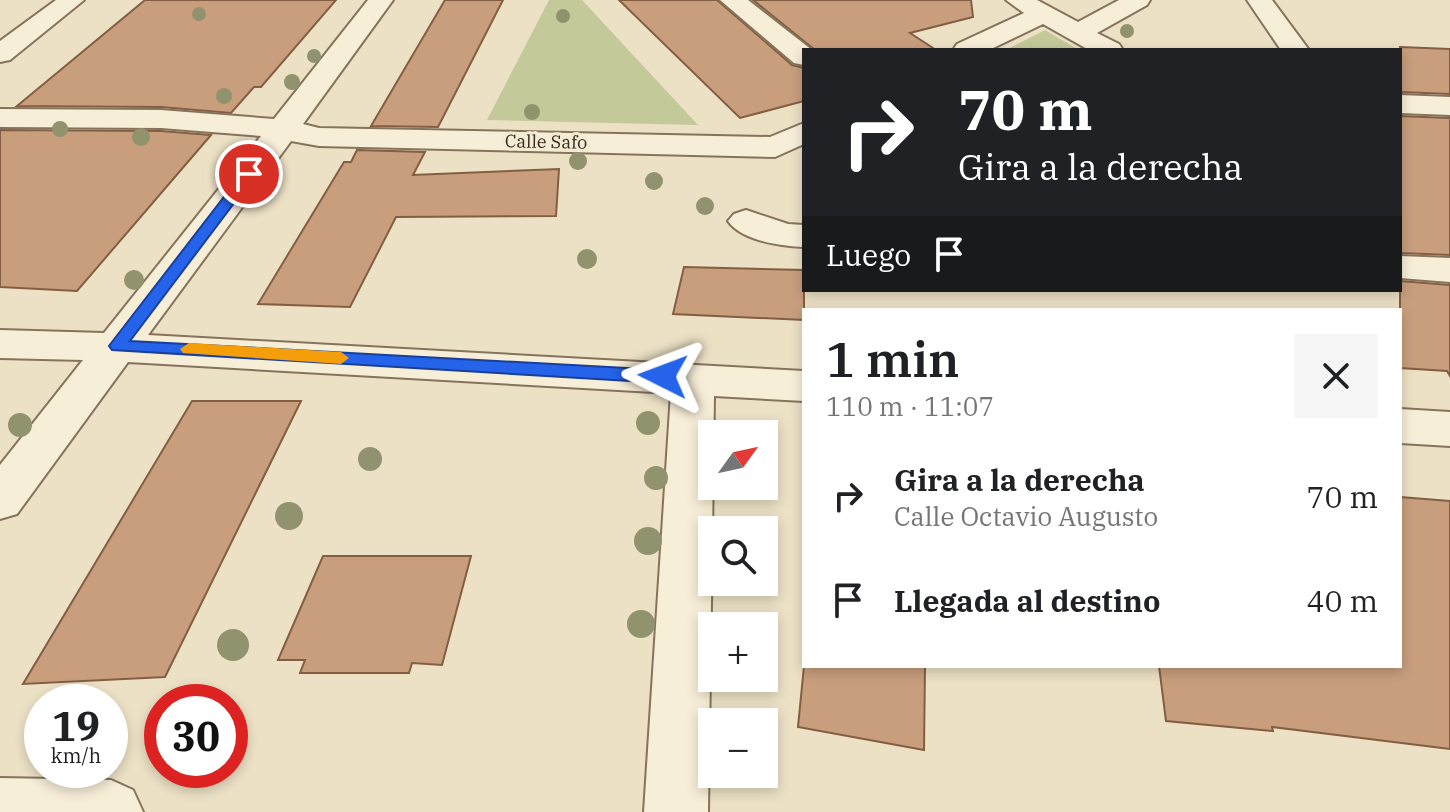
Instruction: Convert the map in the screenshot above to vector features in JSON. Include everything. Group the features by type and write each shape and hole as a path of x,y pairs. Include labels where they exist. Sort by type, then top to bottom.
{"street":[{"path":"0,54 72,0"},
{"path":"0,500 381,0"},
{"path":"732,0 802,55"},
{"path":"1018,0 1105,48"},
{"path":"1077,33 1138,0"},
{"path":"1259,0 1294,48"},
{"path":"971,48 1043,14"},
{"path":"1402,104 1450,106"},
{"name":"Calle Safo","path":"0,118 232,123 284,128 319,137 775,147 802,133"},
{"path":"746,221 783,235 802,236"},
{"path":"1402,267 1450,270"},
{"path":"0,344 118,346 802,386"},
{"path":"676,812 693,378"},
{"path":"1402,426 1450,429"},
{"path":"0,810 111,812"}],"green space":[{"path":"549,0 582,0 698,125 487,120"},
{"path":"1045,30 1076,48 1010,48"}],"building":[{"path":"145,0 336,0 261,87 254,87 231,113 161,107 17,106"},
{"path":"445,0 503,0 438,127 371,126"},
{"path":"619,0 717,0 792,65 802,68 802,102 740,118"},
{"path":"753,0 971,0 973,17 910,33 933,48 813,48"},
{"path":"1400,48 1450,49 1450,94 1402,92"},
{"path":"1402,116 1450,118 1450,255 1402,253"},
{"path":"0,130 161,131 211,135 77,291 0,287"},
{"path":"357,150 425,152 413,175 559,169 556,216 396,217 350,307 258,304 344,162 351,162"},
{"path":"684,267 802,270 802,320 673,314"},
{"path":"1402,281 1450,285 1450,376 1447,371 1402,368"},
{"path":"192,401 301,401 165,677 23,684"},
{"path":"1402,497 1450,501 1450,749 1272,727 1273,731 1166,721 1159,668 1402,668"},
{"path":"323,556 471,556 442,665 412,663 409,673 300,673 305,660 278,660"},
{"path":"804,668 925,668 924,750 798,727"}],"slow traffic":[{"path":"189,349 341,358"}],"route":[{"path":"249,174 118,346 663,376"}]}
